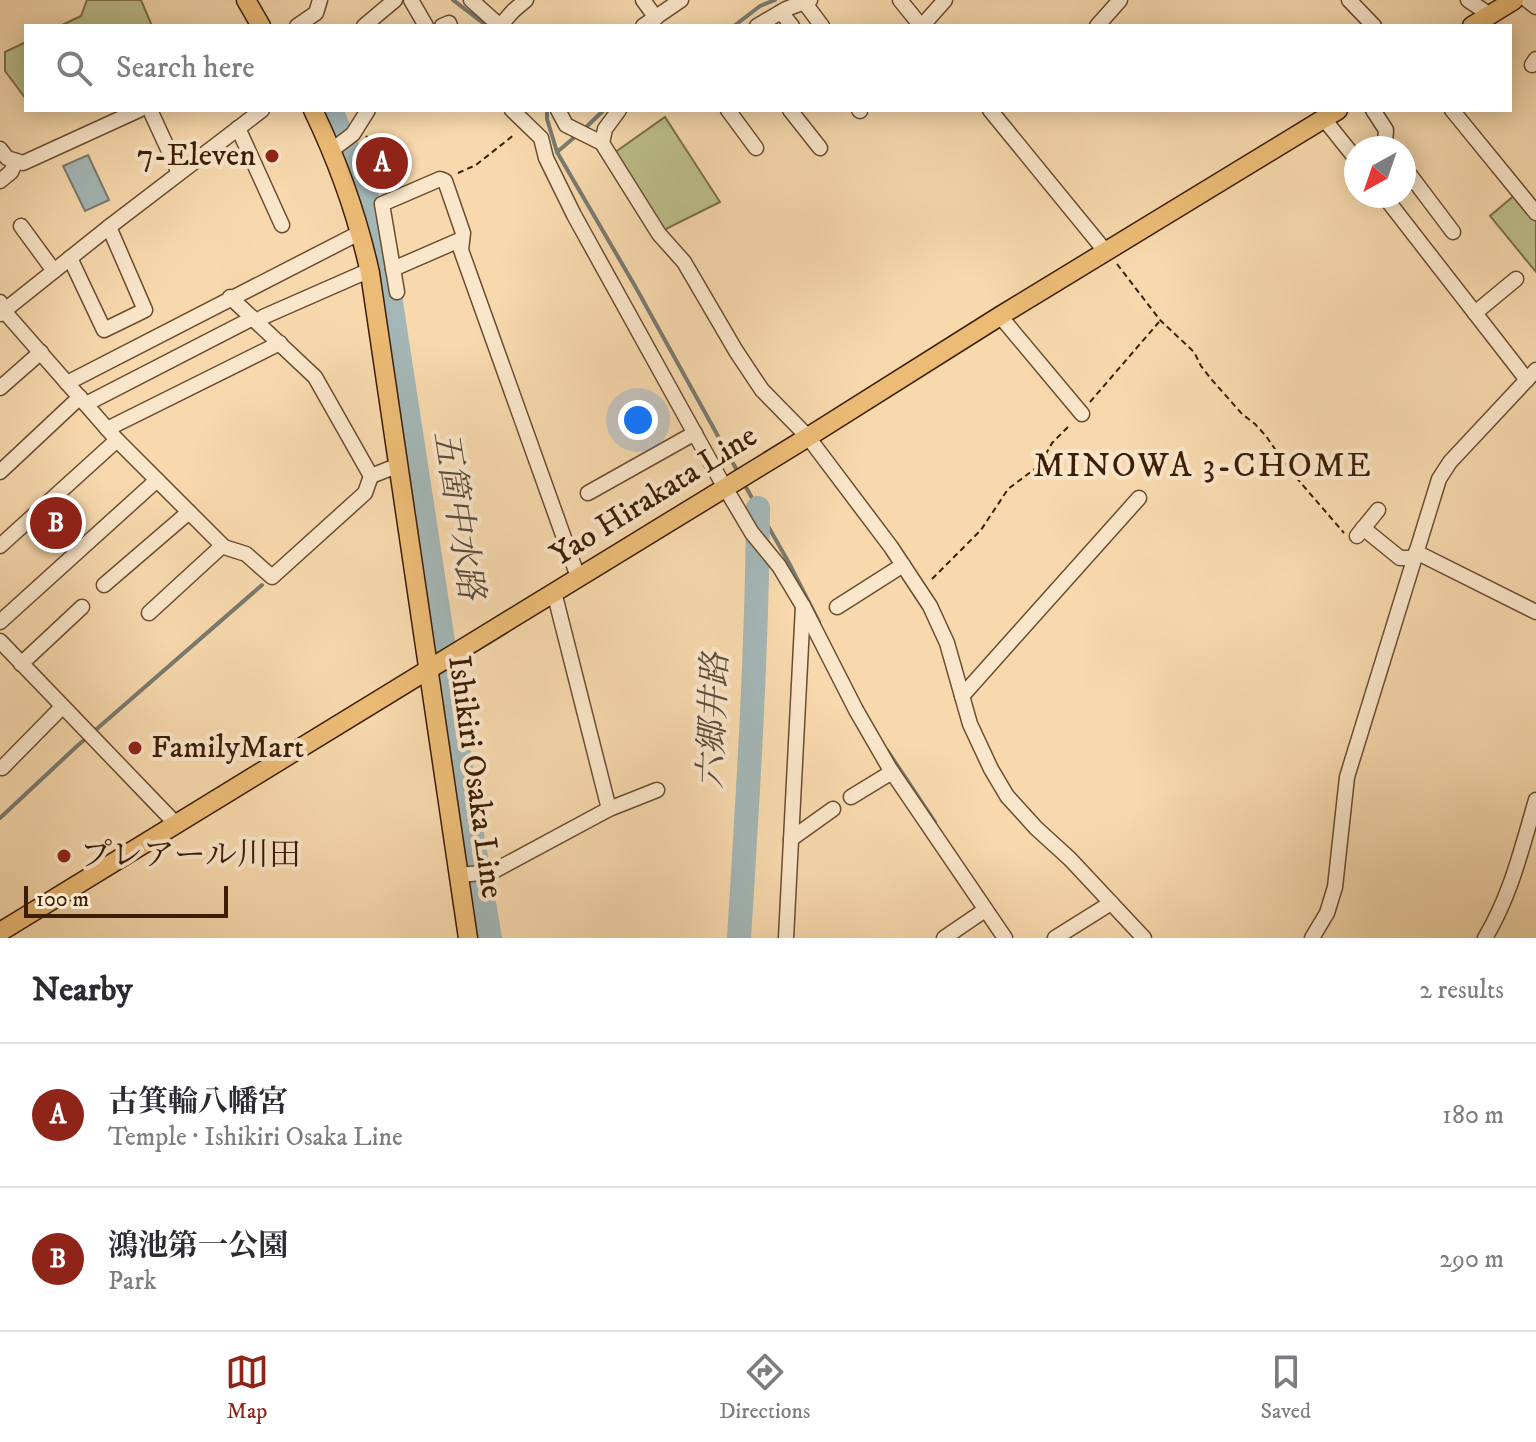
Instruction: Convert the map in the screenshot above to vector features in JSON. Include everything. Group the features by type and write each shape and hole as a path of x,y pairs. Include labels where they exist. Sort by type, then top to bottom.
{"main road":[{"path":"246,0 260,24"},
{"path":"1475,24 1514,0"},
{"name":"Ishikiri Osaka Line","path":"314,112 370,220 370,270 399,465 442,663 468,938"},
{"name":"Yao Hirakata Line","path":"0,932 1331,114"}],"street":[{"path":"300,24 316,13 320,0"},
{"path":"366,24 395,0"},
{"path":"411,0 425,24"},
{"path":"471,0 498,24"},
{"path":"502,24 526,0"},
{"path":"643,0 656,18"},
{"path":"646,24 681,0"},
{"path":"900,0 920,24"},
{"path":"924,24 945,0"},
{"path":"1099,24 1120,0"},
{"path":"1349,0 1372,24"},
{"path":"1468,0 1490,15"},
{"path":"1527,0 1536,7"},
{"path":"760,24 807,1 821,24"},
{"path":"781,12 790,24"},
{"path":"5,156 23,163 135,112"},
{"path":"151,112 179,173"},
{"path":"230,297 258,318 315,377 371,476 365,493 272,577 246,554 222,546 112,434 1,309 259,112"},
{"path":"332,150 353,134 367,112"},
{"path":"514,112 541,138 546,158 574,215 695,433 728,485 752,533 779,566 803,606 856,710 892,772 1005,938"},
{"path":"559,112 566,125 602,143 659,234 684,262 762,390 808,437 930,606 947,643 970,724 1007,796 1144,938"},
{"path":"602,143 605,129 618,112"},
{"path":"729,112 756,148"},
{"path":"792,112 820,148"},
{"path":"1374,112 1386,130 1386,136"},
{"path":"1454,112 1536,213"},
{"path":"998,113 1106,252"},
{"path":"1331,114 1344,137"},
{"path":"541,138 566,125"},
{"path":"238,128 282,225"},
{"path":"0,181 11,172 5,156"},
{"path":"67,383 370,220 382,204 440,179 445,181 463,233 461,250 578,577"},
{"path":"1416,183 1453,232"},
{"path":"1312,938 1327,913 1335,887 1347,777 1439,479 1450,462 1531,375 1475,313 1393,208"},
{"path":"370,220 393,269 397,292"},
{"path":"21,226 54,271"},
{"path":"70,258 104,330 145,310 109,227"},
{"path":"393,269 462,239"},
{"path":"0,472 83,401 258,318 370,270"},
{"path":"1475,313 1516,279"},
{"path":"1000,316 1082,414"},
{"path":"0,546 112,434 280,343"},
{"path":"2,382 41,352"},
{"path":"588,493 695,433"},
{"path":"371,476 399,465"},
{"path":"0,622 157,480"},
{"path":"962,696 1139,498"},
{"path":"1378,510 1360,532 1400,558 1416,555 1536,612"},
{"path":"104,585 189,512"},
{"path":"149,613 222,546"},
{"path":"837,607 903,565"},
{"path":"554,592 609,809"},
{"path":"786,938 803,606"},
{"path":"21,664 82,607"},
{"path":"0,641 177,825"},
{"path":"2,768 62,707"},
{"path":"851,797 892,772"},
{"path":"464,875 492,872 609,809 657,790"},
{"path":"1485,938 1511,885 1536,800"},
{"path":"791,839 833,809"},
{"path":"1055,938 1111,903"},
{"path":"944,938 985,910"}],"path":[{"path":"358,126 386,160"},
{"path":"451,176 476,165 527,126"},
{"path":"1106,252 1160,320 1194,352 1212,380 1266,436 1288,468 1345,534 1360,532"},
{"path":"920,592 981,530 1008,489 1040,465 1052,443 1082,414 1160,320"}],"green space":[{"path":"87,0 141,0 151,24 64,24 81,16"},
{"path":"24,43 24,96 5,71 5,52"},
{"path":"665,117 720,202 664,230 614,153"},
{"path":"1516,194 1536,221 1536,272 1490,216"}],"shaded area":[{"path":"88,155 109,200 85,211 63,166"}],"waterway":[{"path":"453,0 484,24"},
{"path":"737,24 760,6 775,0"},
{"name":"五箇中水路","path":"332,112 364,187 387,276 462,776 490,938"},
{"path":"547,112 557,152 739,474"},
{"path":"583,130 602,112"},
{"path":"557,152 576,136"},
{"path":"743,482 819,622"},
{"name":"六郷井路","path":"739,938 754,669 758,508"},
{"path":"0,818 76,747 262,585"},
{"path":"887,750 935,822"}],"place":[{"name":"7-Eleven","path":"272,156"},
{"name":"古箕輪八幡宮","path":"382,163"},
{"name":"鴻池第一公園","path":"56,523"},
{"name":"FamilyMart","path":"135,748"},
{"name":"プレアール川田","path":"64,856"}],"district":[{"name":"MINOWA 3-CHOME","path":"1203,466"}]}
